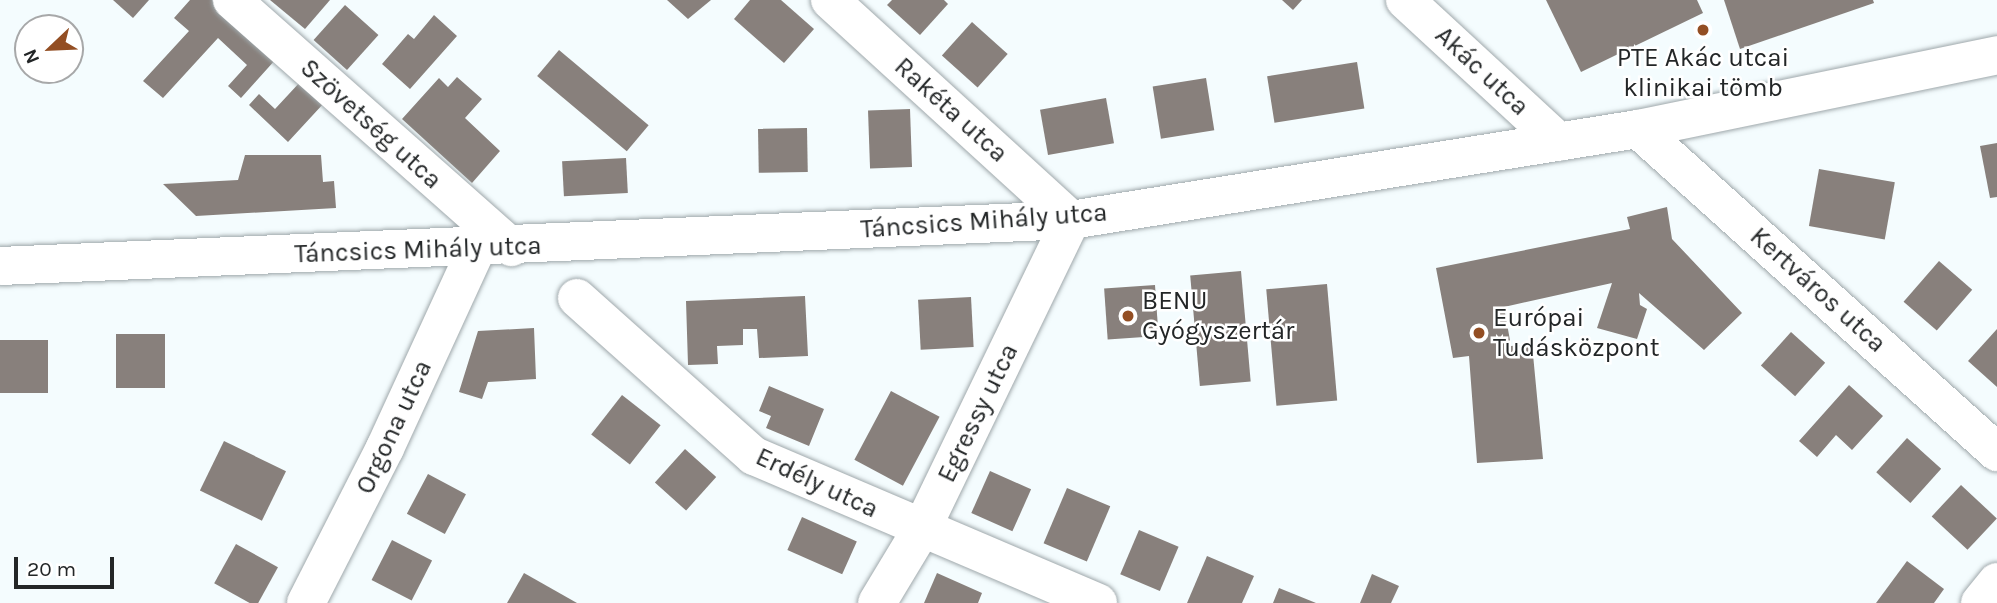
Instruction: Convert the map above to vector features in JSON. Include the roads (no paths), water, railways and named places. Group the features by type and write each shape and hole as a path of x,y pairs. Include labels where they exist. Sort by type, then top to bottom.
{"street":[{"name":"Szövetség utca","path":"232,0 494,248"},
{"name":"Rakéta utca","path":"830,0 1071,220"},
{"name":"Akác utca","path":"1405,0 1559,142"},
{"name":"Táncsics Mihály utca","path":"0,266 494,248 1071,220 1638,129 1997,55"},
{"name":"Kertváros utca","path":"1638,129 1997,452"},
{"name":"Egressy utca","path":"877,603 921,530 1071,220"},
{"name":"Orgona utca","path":"310,602 385,448 494,248"},
{"name":"Erdély utca","path":"577,298 754,456 921,530 1098,603"},
{"path":"1980,603 1997,582"}],"place":[{"name":"PTE Akác utcai klinikai tömb","path":"1703,30"},
{"name":"BENU Gyógyszertár","path":"1128,316"},
{"name":"Európai Tudásközpont","path":"1479,333"}]}
